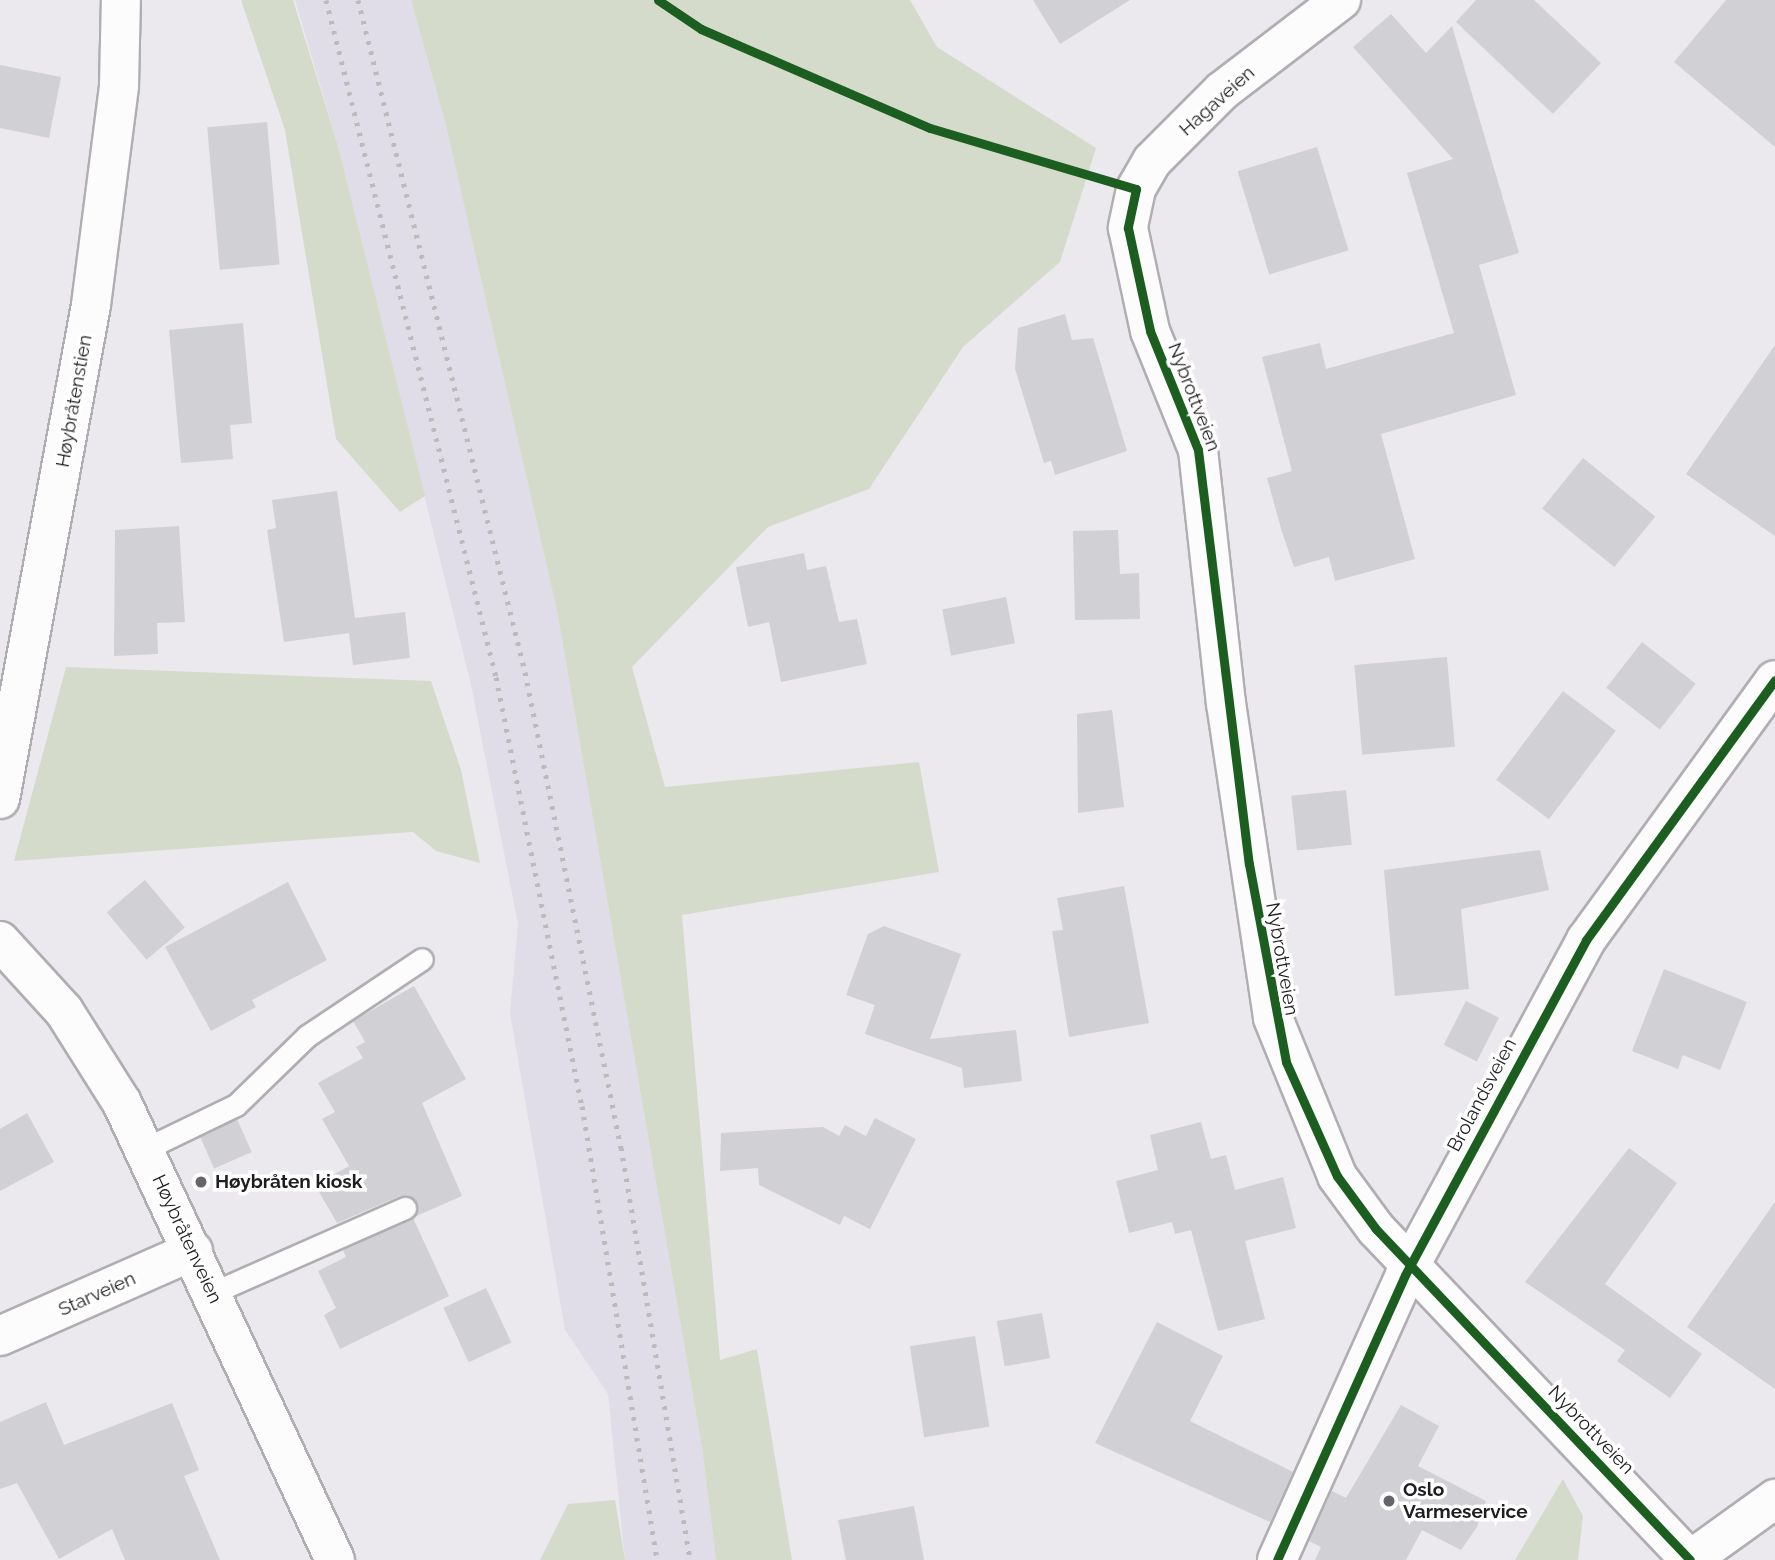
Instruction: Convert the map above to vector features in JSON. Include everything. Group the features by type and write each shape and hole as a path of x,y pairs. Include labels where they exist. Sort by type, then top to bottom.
{"street":[{"name":"Høybråtenstien","path":"0,799 91,305 119,85 121,0"},
{"name":"Hagaveien","path":"1128,228 1136,189 1153,161 1222,92 1341,0"},
{"name":"Nybrottveien","path":"1128,228 1150,331 1198,450 1228,716 1273,1018 1337,1176 1409,1268 1690,1560"},
{"name":"Brolandsveien","path":"1277,1560 1409,1268 1586,940 1775,680"},
{"name":"Høybråtenveien","path":"0,941 64,1011 145,1149 335,1560"},
{"name":"Starveien","path":"0,1336 193,1251"},
{"path":"1690,1560 1775,1499"}],"lane":[{"path":"145,1149 244,1099 307,1036 422,959"},
{"path":"212,1293 405,1208"}],"shaded area":[{"path":"295,0 411,0 445,122 557,611 702,1448 716,1560 625,1560 608,1394 565,1330 510,1013 518,924 471,685 338,146"}],"green space":[{"path":"241,0 293,0 338,146 425,496 400,512 336,439 285,130"},
{"path":"411,0 910,0 937,47 1096,148 1060,262 963,347 869,489 768,527 632,667 665,787 919,762 939,872 682,915 720,1360 757,1349 792,1560 716,1560 702,1448 557,611 445,122"},
{"path":"66,667 431,681 461,770 480,863 436,851 413,832 14,861"},
{"path":"1563,1479 1583,1516 1578,1560 1515,1560"},
{"path":"615,1500 625,1560 540,1560 568,1504"}],"building":[{"path":"1033,0 1130,0 1060,44"},
{"path":"1476,0 1534,0 1601,63 1553,114 1456,22"},
{"path":"1726,0 1775,0 1775,147 1674,62"},
{"path":"1391,14 1426,53 1452,26 1519,253 1479,265 1516,395 1381,434 1415,559 1335,581 1329,557 1294,567 1282,532 1267,478 1292,471 1262,357 1320,343 1326,369 1454,333 1407,173 1453,159 1353,47"},
{"path":"0,65 61,77 49,138 0,128"},
{"path":"267,122 279,264 220,270 207,127"},
{"path":"1317,147 1349,250 1269,275 1238,171"},
{"path":"1065,314 1072,340 1093,338 1127,451 1055,475 1051,461 1044,463 1015,369 1018,328"},
{"path":"243,323 252,423 230,425 233,459 181,463 169,330"},
{"path":"1775,345 1775,536 1686,474"},
{"path":"1583,458 1655,517 1614,567 1542,509"},
{"path":"337,491 355,618 405,612 410,658 353,665 349,633 284,642 267,530 276,528 272,500"},
{"path":"179,526 185,622 157,623 158,654 114,656 115,530"},
{"path":"1118,530 1120,574 1139,573 1140,619 1075,620 1073,531"},
{"path":"804,553 807,570 826,566 839,622 857,619 867,664 781,682 769,622 748,627 736,567"},
{"path":"1006,597 1015,643 951,656 942,609"},
{"path":"1642,642 1696,684 1660,730 1606,688"},
{"path":"1447,657 1455,747 1362,755 1354,665"},
{"path":"1563,691 1616,731 1549,819 1496,780"},
{"path":"1112,710 1124,807 1078,813 1077,714"},
{"path":"1346,790 1352,845 1297,850 1291,796"},
{"path":"1540,850 1549,890 1461,909 1469,989 1395,996 1384,870"},
{"path":"145,880 185,927 147,960 107,912"},
{"path":"288,882 327,960 252,1000 256,1007 211,1031 165,947"},
{"path":"1124,886 1149,1023 1069,1037 1052,931 1063,930 1057,898"},
{"path":"884,926 961,954 930,1039 1016,1030 1022,1081 964,1088 962,1068 865,1034 875,1005 846,995 868,934"},
{"path":"1664,969 1747,1002 1720,1070 1683,1055 1678,1069 1632,1051"},
{"path":"414,986 466,1079 422,1103 462,1196 414,1217 417,1202 400,1196 337,1223 315,1185 349,1166 322,1119 335,1112 318,1083 363,1058 356,1047 365,1042 353,1021"},
{"path":"1466,1001 1499,1018 1477,1061 1444,1045"},
{"path":"27,1113 54,1162 0,1191 0,1129"},
{"path":"875,1118 916,1139 870,1229 844,1216 840,1225 759,1185 758,1168 720,1171 721,1133 823,1127 839,1136 845,1125 866,1136"},
{"path":"237,1119 252,1152 214,1169 200,1136"},
{"path":"1201,1122 1211,1159 1226,1155 1235,1190 1283,1177 1296,1228 1245,1241 1265,1319 1218,1331 1191,1230 1175,1234 1172,1222 1129,1233 1116,1181 1158,1170 1150,1135"},
{"path":"1629,1148 1677,1183 1605,1284 1702,1354 1670,1398 1617,1361 1625,1350 1525,1282"},
{"path":"1775,1202 1775,1389 1687,1327"},
{"path":"413,1218 449,1296 340,1349 324,1315 336,1308 318,1271 346,1257 343,1250"},
{"path":"486,1288 511,1342 469,1362 443,1308"},
{"path":"1042,1313 1050,1358 1005,1366 997,1321"},
{"path":"1157,1322 1223,1356 1190,1421 1293,1472 1270,1522 1095,1443"},
{"path":"975,1336 989,1427 924,1437 910,1346"},
{"path":"46,1402 64,1445 172,1403 199,1470 184,1476 220,1560 125,1560 112,1529 59,1559 17,1483 0,1489 0,1422"},
{"path":"1401,1405 1439,1426 1418,1466 1486,1501 1477,1527 1461,1550 1422,1530 1406,1560 1315,1560 1321,1547 1309,1541 1332,1491 1346,1498"},
{"path":"914,1506 924,1560 846,1560 838,1520"}],"railway":[{"path":"326,0 496,677 582,1106 657,1560"},
{"path":"358,0 525,672 621,1147 690,1560"}],"cycle path":[{"path":"658,0 701,29 930,128 1136,189 1128,228 1150,331 1198,450 1249,864 1286,1062 1337,1176 1376,1229 1690,1560"},
{"path":"1277,1560 1405,1275 1586,940 1775,680"}],"place":[{"name":"Høybråten kiosk","path":"201,1182"},
{"name":"Oslo Varmeservice","path":"1389,1501"}]}
